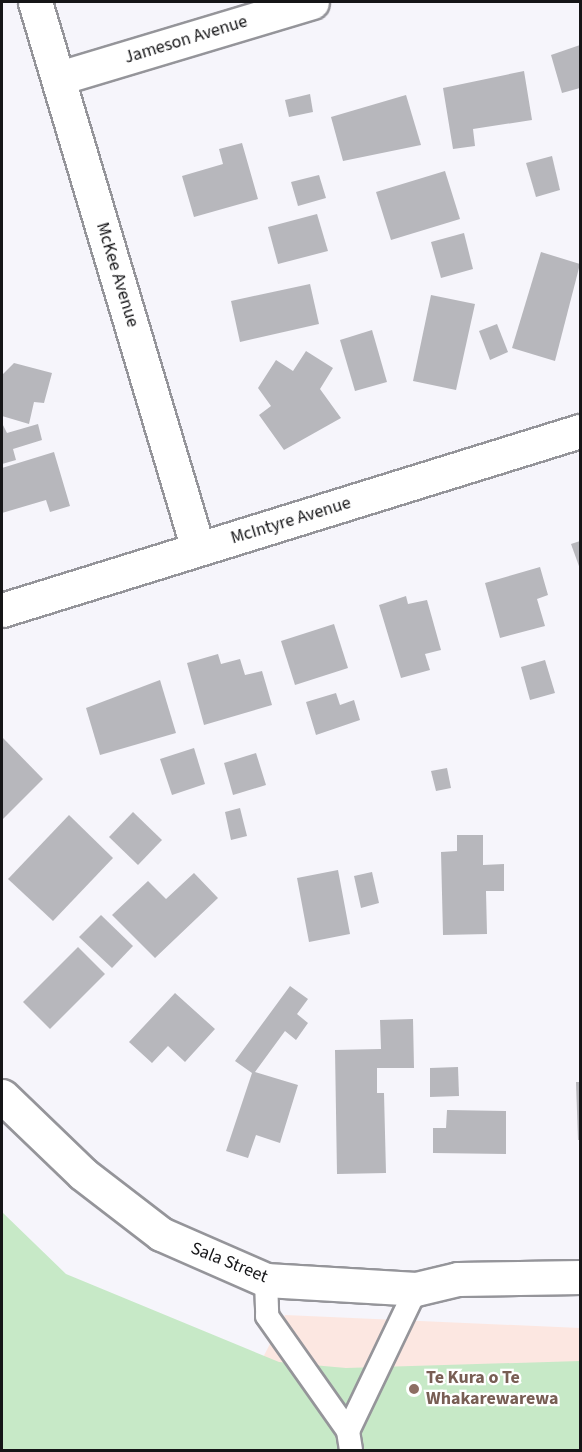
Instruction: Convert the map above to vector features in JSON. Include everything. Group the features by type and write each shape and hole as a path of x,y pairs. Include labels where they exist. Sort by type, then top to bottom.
{"main road":[{"name":"McKee Avenue","path":"36,2 198,549"},
{"name":"Jameson Avenue","path":"59,78 312,2"},
{"name":"McIntyre Avenue","path":"2,610 580,432"},
{"name":"Sala Street","path":"2,1096 83,1174 161,1234 266,1280 416,1289 458,1279 580,1277"}],"lane":[{"path":"266,1280 267,1316 349,1441"},
{"path":"349,1441 416,1289"}],"shaded area":[{"name":"Te Kura o Te Whakarewarewa","path":"285,1315 580,1328 580,1450 215,1450"}],"green space":[{"path":"2,1212 66,1274 279,1362 346,1368 580,1361 580,1450 2,1450"}],"building":[{"path":"580,45 580,88 562,93 551,55"},
{"path":"524,71 532,120 473,129 475,146 453,149 443,88"},
{"path":"310,94 313,112 289,117 285,100"},
{"path":"406,95 421,145 343,161 331,117"},
{"path":"242,143 258,199 194,217 182,176 223,164 219,149"},
{"path":"552,156 560,190 536,197 526,163"},
{"path":"445,171 460,219 391,240 376,192"},
{"path":"319,175 326,198 298,206 291,182"},
{"path":"317,214 328,251 278,264 268,227"},
{"path":"464,233 473,269 441,278 431,242"},
{"path":"541,252 580,264 555,361 512,348"},
{"path":"310,284 319,324 240,342 231,301"},
{"path":"431,295 475,304 456,390 413,381"},
{"path":"497,324 508,352 490,360 479,331"},
{"path":"372,330 387,382 355,391 340,340"},
{"path":"306,351 333,368 320,389 341,418 284,450 259,415 271,406 258,388 276,360 293,371"},
{"path":"14,363 52,373 44,403 34,402 29,424 2,416 2,375"},
{"path":"2,423 7,433 38,424 42,440 13,449 16,460 2,464"},
{"path":"54,452 70,506 50,512 46,500 2,513 2,468"},
{"path":"580,541 580,569 571,544"},
{"path":"540,567 548,595 537,599 545,626 500,638 485,583"},
{"path":"406,596 408,604 427,600 441,650 425,654 430,670 401,678 379,605"},
{"path":"334,624 348,668 295,685 281,641"},
{"path":"218,654 221,664 240,659 245,675 262,671 272,705 204,725 187,663"},
{"path":"545,660 555,693 530,700 521,667"},
{"path":"160,680 176,733 100,755 86,708"},
{"path":"336,693 340,705 354,700 360,720 316,735 306,702"},
{"path":"2,737 43,779 2,820"},
{"path":"194,748 205,784 172,795 160,759"},
{"path":"256,753 266,785 233,795 224,763"},
{"path":"447,768 451,788 436,791 431,771"},
{"path":"240,808 247,836 231,840 225,812"},
{"path":"133,812 162,840 138,865 109,837"},
{"path":"69,815 113,858 53,921 8,879"},
{"path":"457,835 483,835 483,865 504,864 504,891 486,891 487,934 443,935 441,852 457,851"},
{"path":"338,870 350,934 309,942 297,878"},
{"path":"372,872 379,903 361,908 354,876"},
{"path":"194,873 218,898 155,958 112,915 148,881 166,899"},
{"path":"101,915 133,946 112,968 79,937"},
{"path":"78,947 105,974 50,1029 23,1002"},
{"path":"290,986 308,999 297,1014 308,1023 296,1040 285,1031 255,1072 298,1085 280,1143 256,1135 248,1158 226,1151 252,1073 235,1061"},
{"path":"175,993 215,1029 185,1062 168,1046 152,1063 129,1042"},
{"path":"413,1019 414,1068 377,1068 377,1093 384,1093 386,1173 337,1174 335,1050 381,1049 380,1020"},
{"path":"458,1067 459,1096 430,1097 430,1068"},
{"path":"576,1082 580,1082 580,1140 578,1140"},
{"path":"447,1110 506,1111 506,1154 433,1153 433,1128 446,1128"}],"place":[{"name":"Te Kura o Te Whakarewarewa","path":"414,1389"}]}
